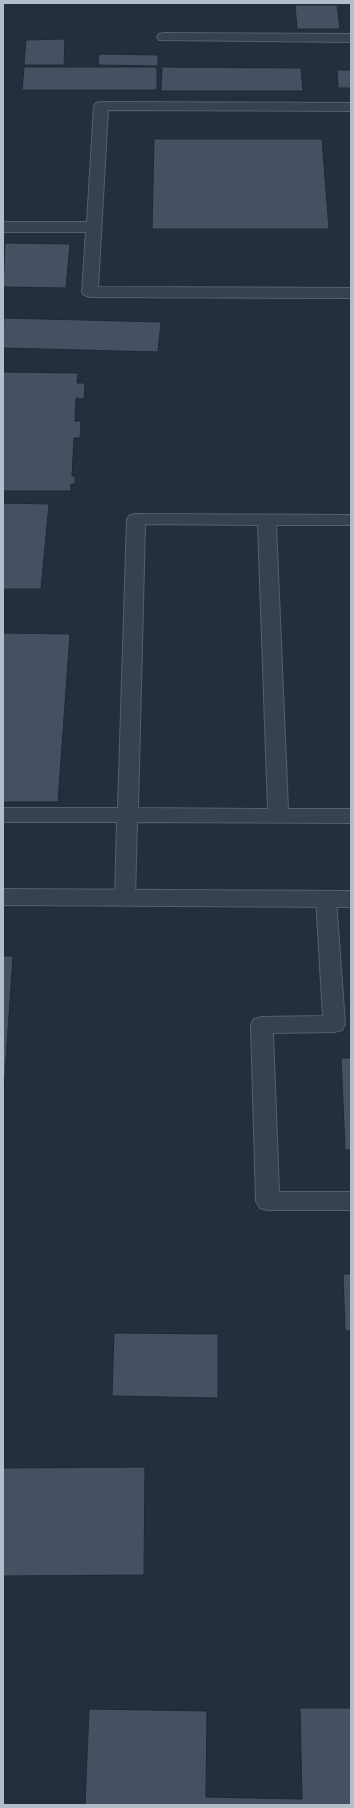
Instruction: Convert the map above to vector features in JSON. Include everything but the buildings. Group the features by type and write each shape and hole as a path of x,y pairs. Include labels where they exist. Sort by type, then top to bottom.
{"street":[{"path":"3,897 351,899"}],"lane":[{"path":"164,37 351,38"},
{"path":"351,107 101,106 90,292 351,293"},
{"path":"3,227 94,227"},
{"path":"125,898 136,519 351,520"},
{"path":"267,519 278,816"},
{"path":"3,815 351,816"},
{"path":"326,899 334,1024 262,1025 268,1201 351,1201"}]}
